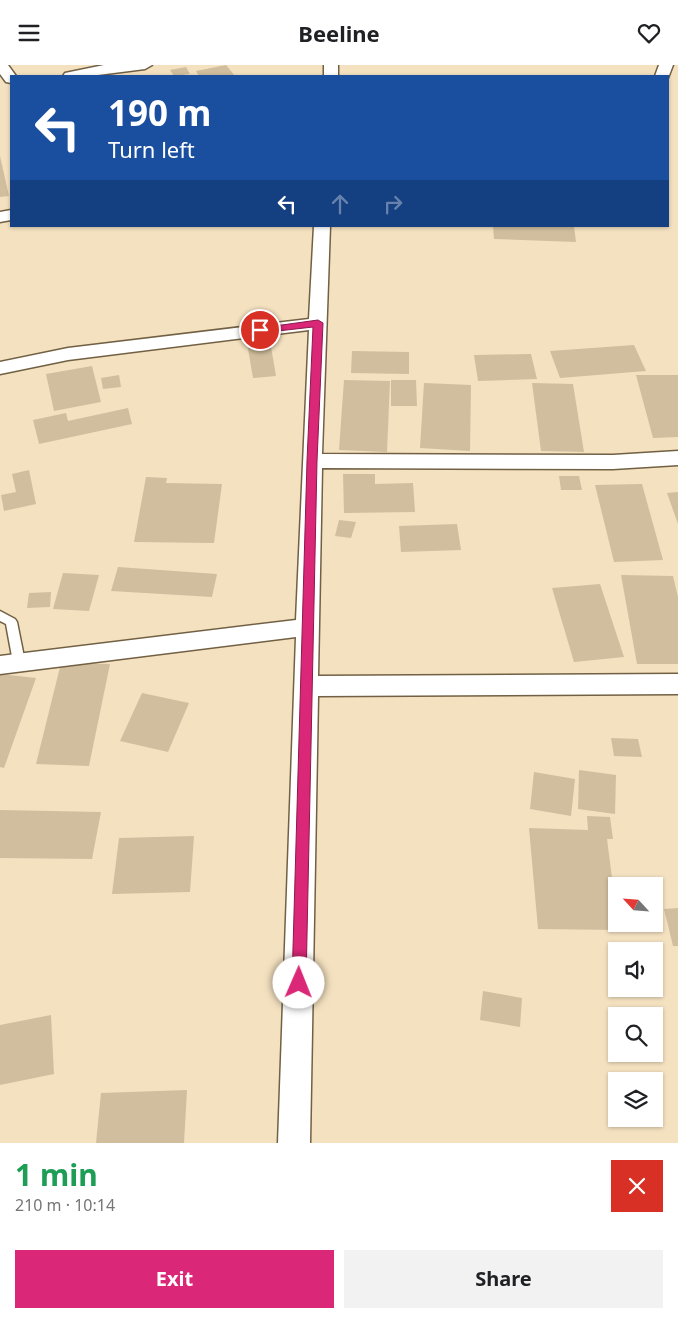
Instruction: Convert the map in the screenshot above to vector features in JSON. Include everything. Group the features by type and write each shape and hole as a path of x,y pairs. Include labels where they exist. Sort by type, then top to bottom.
{"street":[{"path":"1,65 10,78"},
{"path":"75,75 105,69 145,65"},
{"path":"294,1143 312,461 322,227"},
{"path":"0,369 68,354 318,323"},
{"path":"312,461 613,462 678,458"},
{"path":"9,664 308,627"},
{"path":"306,686 678,684"}],"lane":[{"path":"0,615 12,622 9,664"}],"building":[{"path":"226,65 234,75 198,75 196,71"},
{"path":"186,67 190,74 173,75 170,70"},
{"path":"0,156 9,196 0,197"},
{"path":"493,227 574,227 576,242 494,239"},
{"path":"270,341 276,376 253,378 247,343"},
{"path":"634,345 646,371 560,378 550,351"},
{"path":"352,351 409,352 409,374 351,373"},
{"path":"531,354 537,379 478,381 474,355"},
{"path":"92,366 101,402 54,411 46,374"},
{"path":"119,375 121,387 103,389 101,378"},
{"path":"636,375 678,375 678,437 653,438"},
{"path":"344,380 390,381 387,452 339,450"},
{"path":"391,380 416,380 417,406 391,406"},
{"path":"424,383 471,385 470,451 420,448"},
{"path":"532,383 573,384 584,452 541,451"},
{"path":"128,408 132,424 39,444 33,420 66,413 68,421"},
{"path":"29,470 36,504 4,511 1,495 16,492 12,474"},
{"path":"343,474 375,474 375,484 413,483 415,512 344,513"},
{"path":"559,476 579,476 582,490 561,490"},
{"path":"146,477 167,478 166,483 222,484 214,543 134,542"},
{"path":"642,484 663,560 614,562 595,485"},
{"path":"678,492 678,524 667,493"},
{"path":"339,520 356,522 351,538 335,536"},
{"path":"457,524 461,550 401,552 399,526"},
{"path":"118,567 217,574 212,597 111,591"},
{"path":"63,573 99,575 89,611 53,609"},
{"path":"621,575 673,576 678,597 678,664 637,664"},
{"path":"600,584 624,657 574,662 552,588"},
{"path":"51,592 50,607 27,608 29,593"},
{"path":"61,663 110,664 89,766 36,764"},
{"path":"0,674 36,678 4,768 0,767"},
{"path":"142,693 189,703 168,752 120,741"},
{"path":"611,738 638,739 642,757 614,756"},
{"path":"579,770 616,775 615,814 578,809"},
{"path":"534,772 575,779 571,816 530,809"},
{"path":"0,810 101,812 92,859 0,858"},
{"path":"587,816 610,817 613,839 607,839 612,877 608,877 608,930 538,929 529,828 588,830"},
{"path":"194,836 190,892 112,894 119,838"},
{"path":"678,908 678,946 673,946 664,909"},
{"path":"483,991 522,998 520,1027 480,1020"},
{"path":"51,1015 54,1074 0,1085 0,1025"},
{"path":"187,1090 184,1143 96,1143 101,1093"}],"route":[{"path":"260,330 318,323 312,461 299,983"}]}
